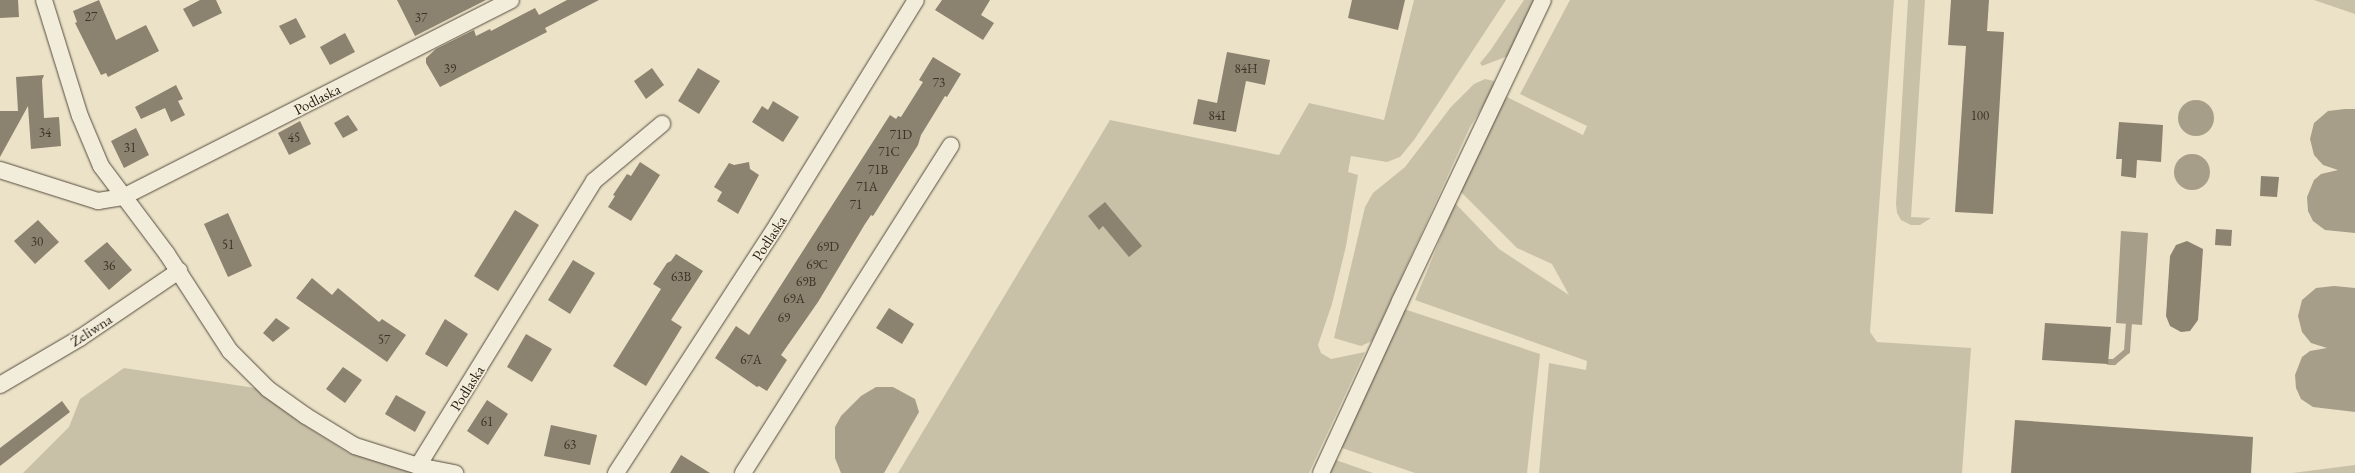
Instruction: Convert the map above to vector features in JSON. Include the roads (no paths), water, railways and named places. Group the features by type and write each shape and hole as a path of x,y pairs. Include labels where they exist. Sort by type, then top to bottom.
{"street":[{"path":"44,0 93,151 100,166 179,271 230,351 268,389 306,416 355,446 418,466 456,473"},
{"name":"Podlaska","path":"0,170 98,201 122,197 511,0"},
{"name":"Podlaska","path":"616,473 778,225 916,0"},
{"path":"1321,473 1400,301 1544,0"},
{"name":"Podlaska","path":"418,466 594,181 662,124"},
{"path":"743,473 951,145"},
{"name":"Żeliwna","path":"0,385 80,338 179,271"}],"waterway":[{"path":"2109,362 2114,362 2127,351 2129,324"}]}
